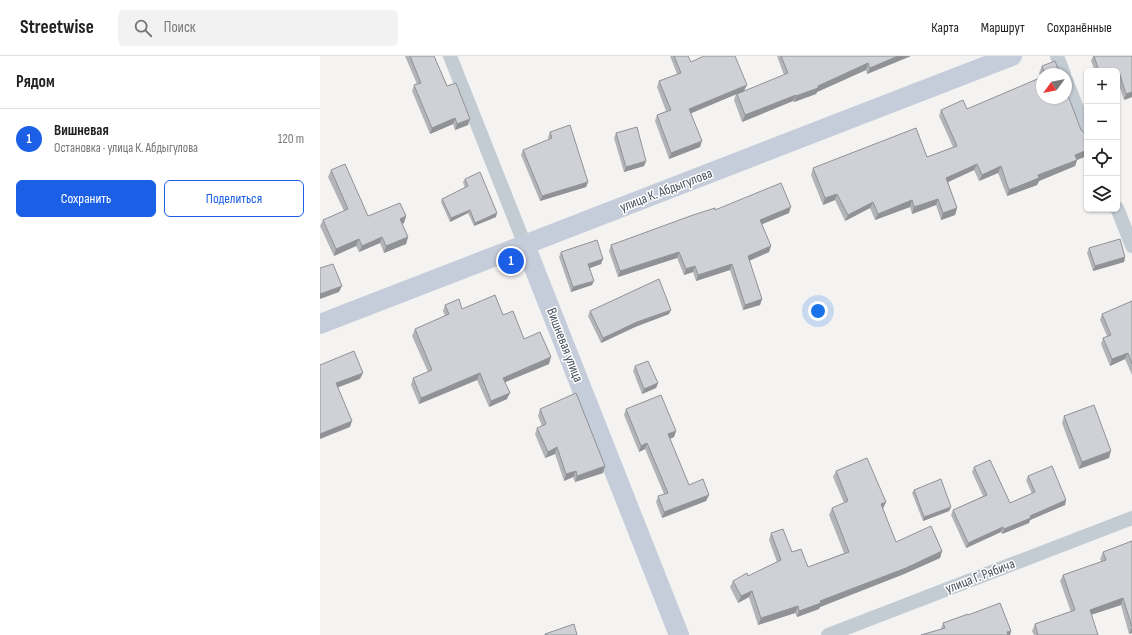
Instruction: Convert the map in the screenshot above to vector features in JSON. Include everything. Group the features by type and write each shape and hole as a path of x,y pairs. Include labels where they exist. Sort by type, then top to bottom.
{"street":[{"name":"Вишневая улица","path":"450,56 678,635"},
{"name":"улица К. Абдыгулова","path":"320,324 1012,56"},
{"path":"1057,56 1062,68"},
{"path":"1072,95 1084,125"},
{"path":"1119,212 1132,246"},
{"name":"улица Г. Рябича","path":"828,635 1132,518"}],"building":[{"path":"410,56 434,56 447,86 456,83 470,119 457,124 455,118 432,128 414,85 421,83"},
{"path":"674,56 688,56 691,62 704,56 735,56 747,85 689,109 702,141 671,153 657,115 671,110 659,81 681,73"},
{"path":"781,56 898,56 870,68 868,63 818,86 818,88 745,115 737,94 788,73"},
{"path":"1094,56 1132,56 1132,92 1126,94 1120,75 1120,68 1098,68"},
{"path":"1055,61 1058,68 1043,68 1042,66"},
{"path":"1036,80 1036,104 1071,104 1081,130 1084,132 1084,151 1075,155 1077,160 1038,175 1039,178 1009,190 1001,166 982,175 977,164 946,178 957,208 943,213 938,199 914,207 912,200 878,214 873,202 848,215 837,194 825,198 813,168 916,128 927,157 957,146 941,110 963,100 967,109"},
{"path":"570,125 588,182 542,196 523,150 552,138 550,132"},
{"path":"637,127 646,161 626,167 616,133"},
{"path":"345,164 368,216 400,203 406,216 400,219 408,237 386,246 382,237 362,246 359,239 336,249 323,220 348,209 331,170"},
{"path":"480,172 497,213 475,223 470,210 451,218 442,199 468,186 465,179"},
{"path":"781,183 791,207 760,220 771,246 748,256 762,299 745,305 732,264 698,275 695,266 686,269 679,252 620,271 611,245 693,215 715,208 715,210"},
{"path":"1120,239 1125,257 1095,266 1089,248"},
{"path":"597,240 603,259 588,264 594,281 573,287 561,252"},
{"path":"333,264 342,286 320,294 320,268"},
{"path":"659,279 671,310 637,322 603,338 590,311"},
{"path":"495,295 503,315 513,311 524,339 540,332 551,357 503,378 510,393 491,401 480,373 421,398 413,378 432,370 415,329 449,314 445,305 459,299 462,309"},
{"path":"1132,301 1132,364 1128,353 1112,359 1103,338 1111,335 1102,314"},
{"path":"354,351 363,373 336,383 352,421 320,434 320,365"},
{"path":"648,361 658,383 644,389 635,366"},
{"path":"576,393 605,466 577,476 576,471 566,474 557,447 548,452 537,428 546,424 540,409"},
{"path":"661,395 676,431 668,434 689,485 703,479 709,495 664,512 658,496 668,493 647,443 641,446 626,409"},
{"path":"1094,405 1111,451 1082,462 1064,416"},
{"path":"867,458 886,502 881,504 896,542 931,526 942,551 906,568 820,601 821,603 799,611 798,606 761,618 752,591 741,596 733,581 747,573 748,576 781,560 771,533 783,529 792,552 801,549 808,567 849,552 832,508 848,501 836,471"},
{"path":"990,460 1010,503 1035,492 1028,476 1052,466 1066,500 1030,516 1031,518 1004,529 1003,527 968,543 953,510 987,495 974,467"},
{"path":"941,479 951,507 924,517 914,490"},
{"path":"1132,541 1132,627 1123,598 1090,610 1098,635 1038,635 1035,624 1075,610 1063,575 1106,560 1103,552"},
{"path":"1000,603 1011,631 1007,632 1008,635 921,635 945,628 943,623"},
{"path":"574,624 577,635 545,635 545,634"}],"place":[{"name":"Вишневая","path":"511,261"}]}
